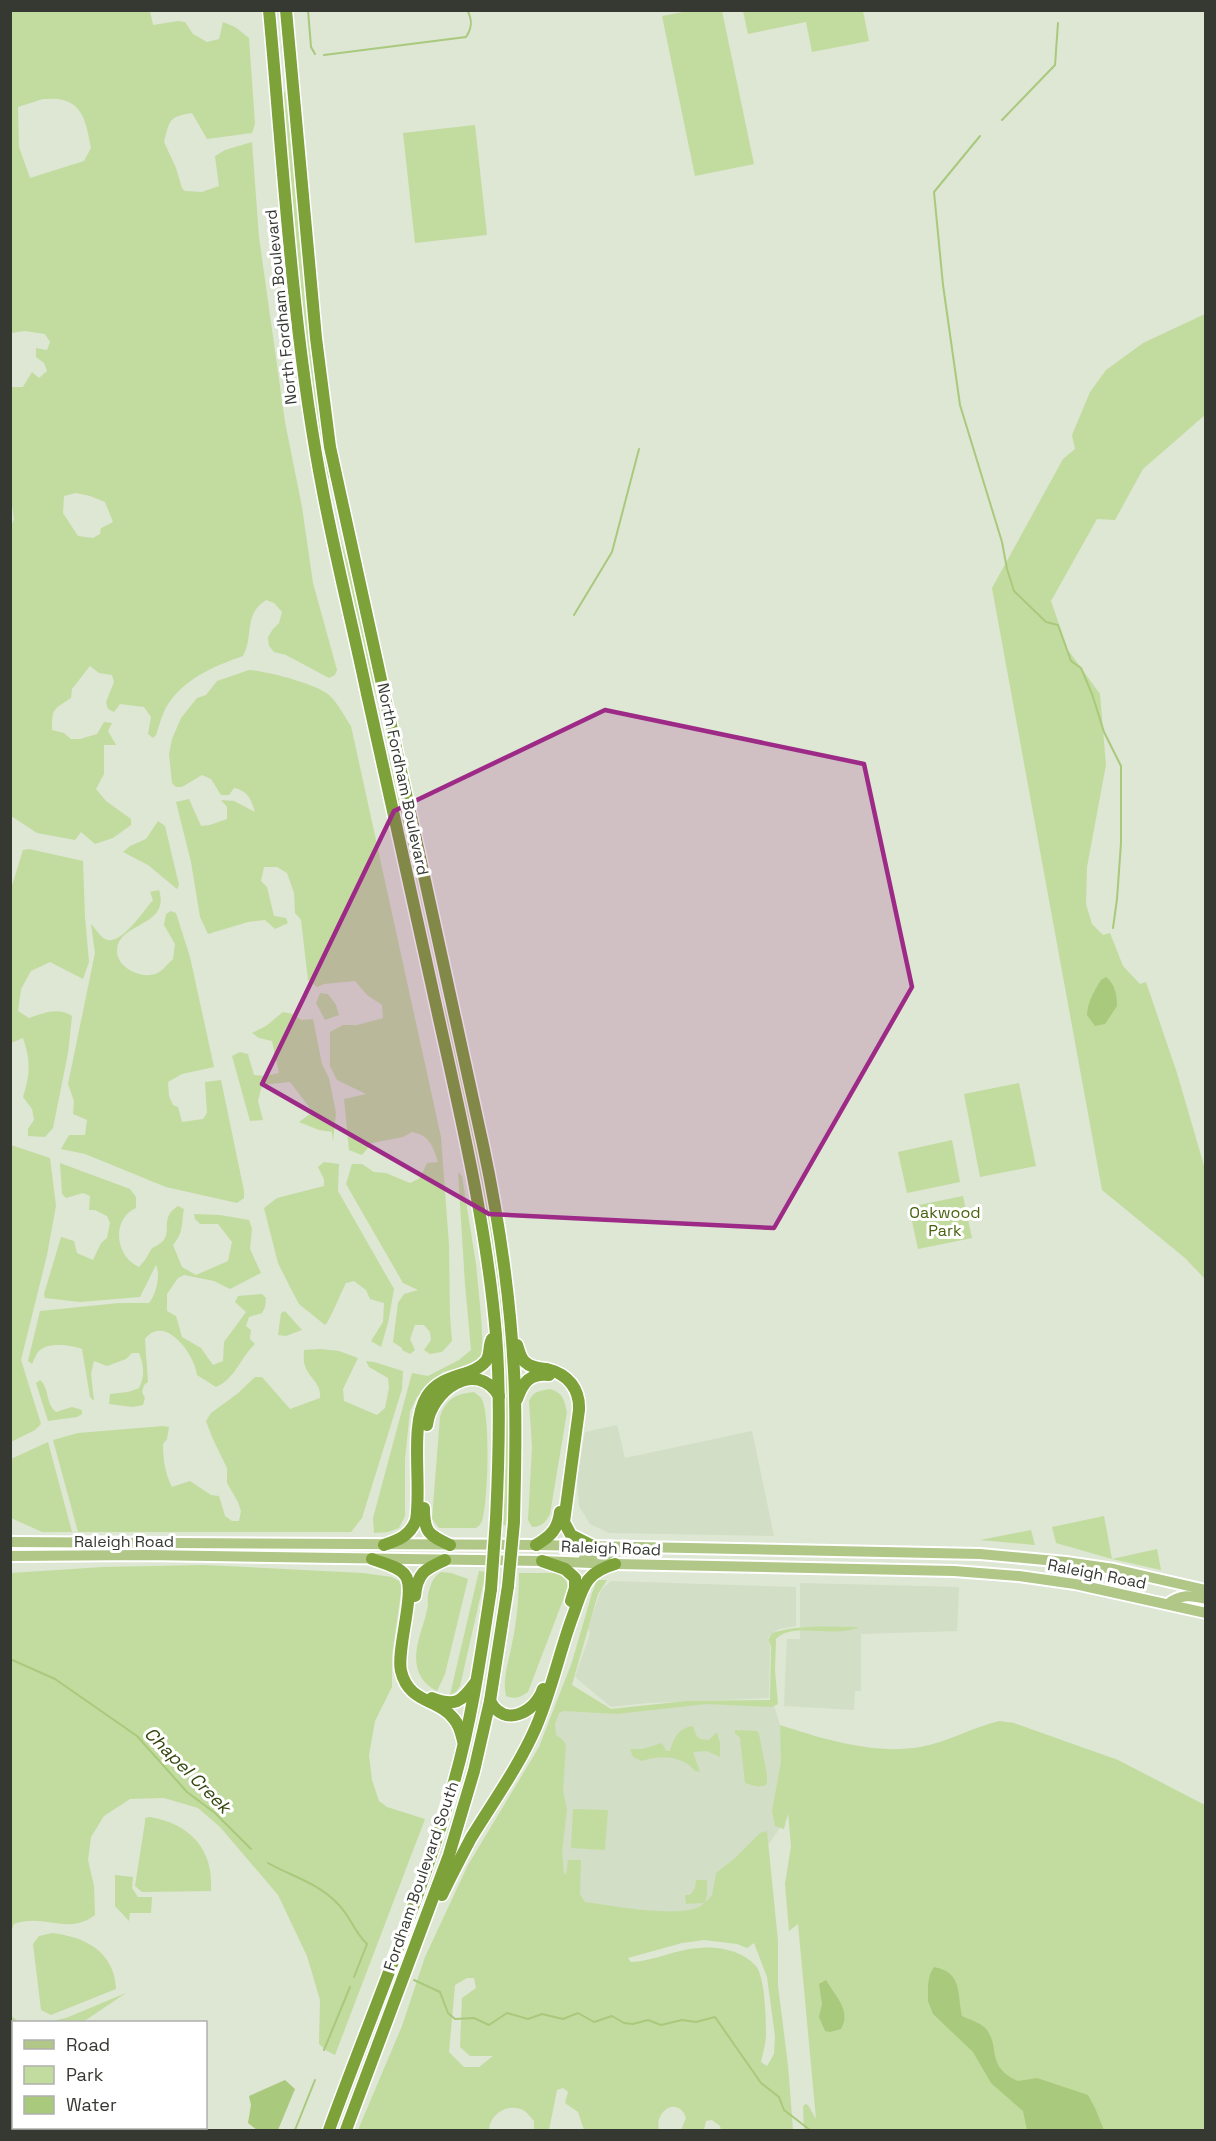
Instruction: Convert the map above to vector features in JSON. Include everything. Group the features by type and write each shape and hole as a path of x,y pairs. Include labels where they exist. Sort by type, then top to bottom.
{"highway":[{"name":"North Fordham Boulevard","path":"269,10 298,326 322,487 478,1200 496,1333 499,1396 500,1444 494,1554"},
{"name":"North Fordham Boulevard","path":"286,10 320,377 330,447 495,1205 511,1320 515,1403 514,1522 510,1554"},
{"path":"322,487 330,488 346,519"},
{"path":"367,691 374,696 388,747 398,758"},
{"path":"418,924 426,931 442,999 452,1004"},
{"path":"511,1320 517,1346 524,1361 564,1376 571,1382 578,1396 579,1410 564,1522 571,1535 595,1547"},
{"path":"384,1545 404,1537 416,1520 419,1430 423,1406 428,1395 446,1378 477,1368 485,1362 496,1333"},
{"path":"515,1403 524,1383 532,1376 541,1374 551,1375 565,1384 570,1390 573,1406 558,1522 554,1532 536,1545"},
{"path":"450,1545 432,1537 426,1530 424,1522 429,1414 435,1401 444,1390 463,1381 483,1381 492,1386 499,1396"},
{"name":"Fordham Boulevard South","path":"328,2130 426,1870 454,1782 477,1680 494,1554"},
{"name":"Fordham Boulevard South","path":"346,2130 418,1942 452,1845 474,1771 490,1701 508,1586 510,1554"},
{"path":"372,1559 398,1569 408,1581 400,1661 405,1682 420,1698 453,1717 460,1729 464,1745"},
{"path":"445,1560 425,1570 417,1583 407,1656 409,1672 413,1683 420,1691 449,1703 460,1700 477,1680"},
{"path":"490,1701 498,1711 514,1716 532,1707 540,1697 576,1582 571,1572 542,1561"},
{"path":"418,1942 471,1839 522,1756 537,1726 587,1581 591,1574 615,1564"}],"main road":[{"name":"Raleigh Road","path":"10,1542 536,1545 999,1555 1114,1569 1206,1590"},
{"path":"542,1561 604,1556 612,1552 614,1547"},
{"name":"Raleigh Road","path":"10,1556 135,1555 542,1561 954,1571 990,1573 1075,1584 1206,1613"},
{"path":"1168,1604 1175,1599 1187,1596 1206,1599"}],"highlighted area":[{"path":"605,710 864,764 912,987 774,1228 489,1214 262,1084 394,811"}],"shaded area":[{"path":"617,1425 625,1458 752,1431 774,1536 609,1533 590,1524 579,1506 577,1479 585,1432"},
{"path":"611,1581 796,1587 796,1626 779,1629 767,1640 770,1645 769,1698 648,1703 611,1707 575,1677 590,1634 588,1628 601,1590"},
{"path":"800,1583 959,1587 957,1631 861,1634 861,1691 855,1691 854,1710 784,1706 787,1639 800,1639"},
{"path":"710,1702 774,1705 780,1725 788,1817 709,1927 551,1909 551,1727 561,1703 622,1712"}],"green space":[{"path":"11,10 150,11 153,25 185,22 193,34 207,42 219,39 223,22 235,27 249,38 255,124 252,133 207,139 192,113 178,116 171,121 164,142 182,188 185,191 202,192 219,186 215,156 225,150 252,142 259,237 285,422 302,507 313,583 337,670 335,675 329,678 286,655 274,652 269,646 268,637 279,623 282,612 274,603 266,600 254,612 243,656 194,678 178,692 168,704 153,738 148,734 151,717 144,707 120,704 114,712 108,709 106,702 114,682 112,675 99,673 90,666 72,689 71,698 53,713 52,730 64,733 71,739 80,739 97,734 104,722 112,723 108,731 116,745 104,745 104,774 96,789 106,801 131,819 131,825 113,838 95,844 81,832 75,840 37,833 11,816 10,529 14,519 12,506 10,506 11,387 23,387 32,372 39,378 47,371 44,363 36,357 36,348 47,350 50,342 45,334 25,331 11,333","holes":["43,99 61,99 76,107 84,119 91,148 84,161 30,178 19,147 18,107","76,493 105,502 113,522 101,528 100,534 93,538 78,536 63,513 64,496"]},
{"path":"688,11 722,11 754,164 695,176 662,16"},
{"path":"743,11 863,11 869,41 812,52 806,22 748,34"},
{"path":"281,90 285,92 333,481 324,475 302,329"},
{"path":"475,125 487,235 415,243 403,133"},
{"path":"1205,314 1205,415 1143,469 1115,520 1097,519 1051,601 1068,650 1100,694 1106,765 1087,867 1086,904 1092,924 1103,935 1110,933 1123,966 1140,984 1146,982 1177,1073 1205,1169 1205,1279 1185,1258 1102,1190 992,588 1063,459 1075,449 1072,435 1090,392 1106,370 1143,343"},
{"path":"329,501 356,589 385,719 358,636"},
{"path":"249,670 291,679 323,691 335,702 351,726 441,1137 449,1245 452,1341 442,1352 430,1354 424,1350 431,1340 430,1332 424,1325 415,1325 410,1339 415,1350 410,1354 393,1342 398,1303 404,1294 418,1290 403,1283 346,1184 352,1164 362,1164 374,1172 386,1173 410,1183 420,1178 427,1163 438,1162 430,1142 418,1133 412,1132 403,1137 372,1143 362,1155 349,1150 344,1099 366,1094 337,1080 330,1066 330,1032 343,1025 357,1025 383,1018 382,1005 367,995 355,981 324,984 317,987 308,980 301,920 295,913 294,893 287,873 277,867 264,867 261,881 267,887 274,916 286,918 288,923 275,929 265,920 248,922 208,934 200,917 191,862 176,802 189,799 201,826 227,819 227,807 221,800 234,801 255,812 246,793 234,788 229,795 221,795 211,779 202,775 182,787 176,787 172,783 169,754 172,739 181,718 197,698 206,695 217,681"},
{"path":"387,754 395,765 443,994 411,854 400,825 385,755"},
{"path":"158,821 165,826 179,885 177,889 148,865 123,852 146,839"},
{"path":"29,849 83,861 89,962 83,979 50,962 31,971 21,989 18,1011 29,1018 56,1011 72,1016 68,1053 53,1128 45,1137 28,1136 28,1129 34,1120 32,1109 23,1097 28,1075 27,1054 23,1038 11,1043 11,889 23,850"},
{"path":"159,890 161,902 158,911 126,934 120,941 118,956 120,962 136,973 149,975 160,971 173,959 175,944 164,925 166,914 171,911 176,913 190,957 214,1067 182,1074 168,1082 169,1096 173,1105 178,1107 182,1122 203,1119 207,1113 205,1082 221,1080 244,1191 244,1198 237,1203 166,1187 85,1154 61,1149 69,1135 85,1135 87,1120 73,1114 74,1101 68,1084 95,953 91,924 103,938 114,940 139,918 153,900 150,892"},
{"path":"320,993 328,994 336,1005 339,1015 325,1020 316,1003"},
{"path":"441,1001 449,1013 486,1180 500,1267 511,1391 508,1526 502,1524 502,1372"},
{"path":"283,1012 293,1014 301,1020 313,1019 322,1064 329,1078 336,1113 333,1142 332,1132 319,1130 299,1122 313,1112 290,1082 262,1085 258,1101 263,1120 250,1121 232,1056 240,1052 248,1054 254,1075 265,1076 279,1073 272,1041 259,1038 252,1033 266,1026"},
{"path":"1019,1083 1036,1166 980,1177 964,1094"},
{"path":"952,1140 960,1182 907,1193 898,1152"},
{"path":"11,1145 50,1158 56,1206 47,1255 21,1360 41,1424 35,1430 11,1442"},
{"path":"324,1162 339,1164 338,1191 394,1289 381,1347 371,1341 383,1322 384,1303 370,1299 366,1290 354,1281 346,1283 325,1325 299,1304 278,1263 264,1208 277,1198 324,1186 324,1179 318,1167"},
{"path":"60,1163 130,1189 136,1197 136,1208 123,1220 119,1238 125,1255 139,1267 152,1248 165,1239 168,1217 171,1211 178,1206 184,1209 181,1232 173,1245 182,1267 196,1275 228,1261 232,1242 218,1224 200,1224 194,1214 220,1215 249,1220 252,1229 250,1249 261,1273 230,1289 214,1281 184,1275 178,1278 167,1294 167,1311 176,1316 182,1337 201,1348 213,1365 223,1361 224,1342 246,1312 235,1302 238,1296 262,1294 266,1298 262,1313 249,1317 246,1326 251,1330 250,1339 255,1344 223,1383 216,1387 197,1375 191,1357 185,1348 170,1334 161,1331 153,1332 145,1339 148,1382 144,1385 142,1392 145,1398 143,1405 133,1407 109,1404 110,1394 139,1388 143,1370 139,1353 132,1353 126,1359 107,1366 94,1361 91,1374 94,1401 90,1397 82,1349 48,1346 39,1351 32,1364 28,1361 40,1311 119,1303 149,1303 157,1285 156,1265 140,1297 80,1302 45,1298 44,1294 61,1237 74,1241 77,1253 93,1260 101,1243 107,1238 110,1223 107,1216 95,1210 89,1210 90,1196 83,1193 66,1198 62,1194"},
{"path":"458,1172 462,1176 476,1264 483,1353 477,1362 471,1365 443,1372 417,1397 410,1411 405,1459 405,1516 399,1528 374,1533 373,1518 412,1373 428,1376 459,1360 471,1350"},
{"name":"Oakwood Park","path":"963,1196 972,1238 918,1249 909,1207"},
{"path":"285,1311 302,1330 286,1336 278,1335 281,1313"},
{"path":"304,1350 339,1351 358,1358 343,1389 344,1401 377,1415 385,1408 389,1388 388,1378 369,1367 366,1361 403,1371 402,1389 362,1518 351,1532 78,1532 53,1440 78,1433 169,1427 163,1450 166,1471 172,1487 190,1481 211,1495 219,1496 225,1516 232,1521 239,1521 241,1511 227,1483 227,1468 206,1421 211,1413 255,1377 262,1377 290,1409 320,1398 319,1389 305,1366"},
{"path":"40,1380 56,1412 72,1407 82,1410 82,1414 77,1417 48,1421 36,1383"},
{"path":"550,1389 558,1392 562,1397 567,1412 550,1514 543,1524 532,1527 528,1520 532,1447 529,1401 535,1393"},
{"path":"474,1392 481,1398 486,1420 487,1478 482,1521 476,1528 439,1528 432,1519 440,1417 452,1398"},
{"path":"48,1442 72,1532 42,1532 11,1518 11,1459"},
{"path":"1104,1516 1112,1559 1056,1543 1052,1527"},
{"path":"1031,1530 1035,1545 980,1540"},
{"path":"1157,1549 1161,1570 1112,1559"},
{"path":"205,1565 363,1573 392,1577 402,1586 392,1655 392,1687 375,1721 369,1755 372,1780 379,1801 387,1807 425,1819 335,2055 319,2044 320,2000 307,1956 278,1895 220,1827 198,1808 164,1798 130,1799 104,1816 91,1837 88,1860 94,1886 95,1915 75,1924 25,1921 14,1924 11,1932 11,1573 103,1567"},
{"path":"479,1571 486,1572 460,1686 450,1695"},
{"path":"441,1572 468,1579 445,1674 437,1691 422,1678 416,1658 427,1613 428,1593 433,1580"},
{"path":"519,1573 558,1573 565,1577 568,1587 528,1692 520,1697 512,1698 506,1696 505,1683 514,1635"},
{"path":"597,1580 607,1580 598,1594 572,1685 611,1709 686,1701 770,1700 771,1646 768,1640 772,1633 804,1627 859,1627 838,1631 792,1631 776,1639 775,1671 778,1704 772,1707 706,1704 617,1714 564,1711 559,1713 555,1724 556,1735 566,1745 563,1791 567,1809 562,1852 564,1873 566,1875 568,1860 581,1860 580,1894 585,1902 648,1910 683,1911 696,1908 704,1903 686,1904 685,1895 690,1895 695,1888 696,1880 707,1880 705,1903 712,1895 716,1873 760,1833 767,1831 778,1941 778,1986 793,2130 721,2130 720,2126 712,2120 706,2121 704,2130 681,2130 686,2118 683,2111 673,2107 668,2108 660,2117 659,2130 584,2130 578,2112 565,2103 568,2092 563,2088 557,2090 549,2130 534,2130 534,2121 526,2112 511,2108 500,2111 492,2119 489,2130 358,2130 402,2026 425,1957 468,1865 539,1747 572,1662","holes":["704,1940 737,1944 747,1948 754,1943 767,1977 775,2036 774,2054 767,2066 761,2062 766,2034 763,1988 759,1971 751,1961 737,1953 707,1948 682,1950 640,1961 631,1962 628,1958 682,1943","467,1978 474,1978 476,1988 462,1998 460,2047 470,2056 493,2056 479,2067 464,2067 449,2052 455,1985"]},
{"path":"999,1721 1014,1723 1118,1760 1205,1805 1205,2130 804,2130 803,2107 805,2104 808,2105 816,2119 798,1924 789,1931 785,1884 791,1846 788,1813 784,1829 775,1826 772,1811 781,1762 780,1725 849,1744 903,1749 930,1745"},
{"path":"693,1726 696,1735 702,1739 709,1740 717,1732 720,1743 720,1757 707,1751 693,1752 700,1772 677,1759 663,1757 642,1761 633,1757 630,1749 642,1749 662,1743 666,1751 670,1751 677,1734"},
{"path":"735,1730 757,1731 759,1734 767,1784 753,1786 745,1783 740,1738"},
{"path":"573,1809 608,1810 605,1850 571,1848"},
{"path":"150,1817 177,1826 197,1841 208,1863 211,1891 142,1892 135,1886 145,1818"},
{"path":"115,1875 133,1877 132,1888 138,1897 152,1897 151,1913 130,1913 129,1921 115,1906"},
{"path":"52,1933 76,1938 96,1948 110,1965 116,1989 51,2015 41,2010 33,1944 39,1936"},
{"path":"126,1993 84,2021 52,2021 66,2018"},
{"path":"10,2015 18,2021 12,2021 12,2129 49,2130 11,2130"}],"water":[{"path":"1106,977 1115,990 1117,1006 1105,1024 1095,1026 1087,1015 1089,1005 1101,980"},
{"path":"934,1967 950,1974 954,1979 959,1992 962,2016 987,2030 1001,2070 1018,2081 1037,2078 1088,2095 1104,2130 1027,2130 1023,2111 991,2083 973,2052 933,2014 928,2001 928,1984"},
{"path":"826,1980 841,2004 845,2016 841,2029 830,2032 825,2031 819,2017 822,2004 819,1984"},
{"path":"285,2080 295,2089 278,2130 257,2130 248,2123 251,2105 249,2096"}],"waterway":[{"path":"308,10 311,47 315,54"},
{"path":"324,55 466,37 471,24 467,10"},
{"path":"1002,120 1055,65 1058,23"},
{"path":"980,136 934,192 943,285 960,405 1002,542 1014,591 1046,622 1058,625 1071,661 1081,668 1104,732 1121,766 1121,843 1113,928"},
{"path":"574,615 612,552 639,449"},
{"name":"Chapel Creek","path":"10,1659 55,1679 137,1736 187,1792 215,1813 251,1849"},
{"name":"Chapel Creek","path":"268,1863 321,1890 330,1896 345,1913 367,1944 354,1977"},
{"name":"Chapel Creek","path":"414,1980 440,1992 448,2013 455,2019 474,2018 489,2025 507,2013 528,2019 542,2014 563,2019 578,2013 594,2022 612,2016 624,2023 633,2024 648,2020 661,2025 682,2020 696,2022 715,2017 761,2083 779,2097 784,2110 810,2130"},
{"path":"324,2050 350,1987"},
{"path":"295,2130 315,2080"}]}
